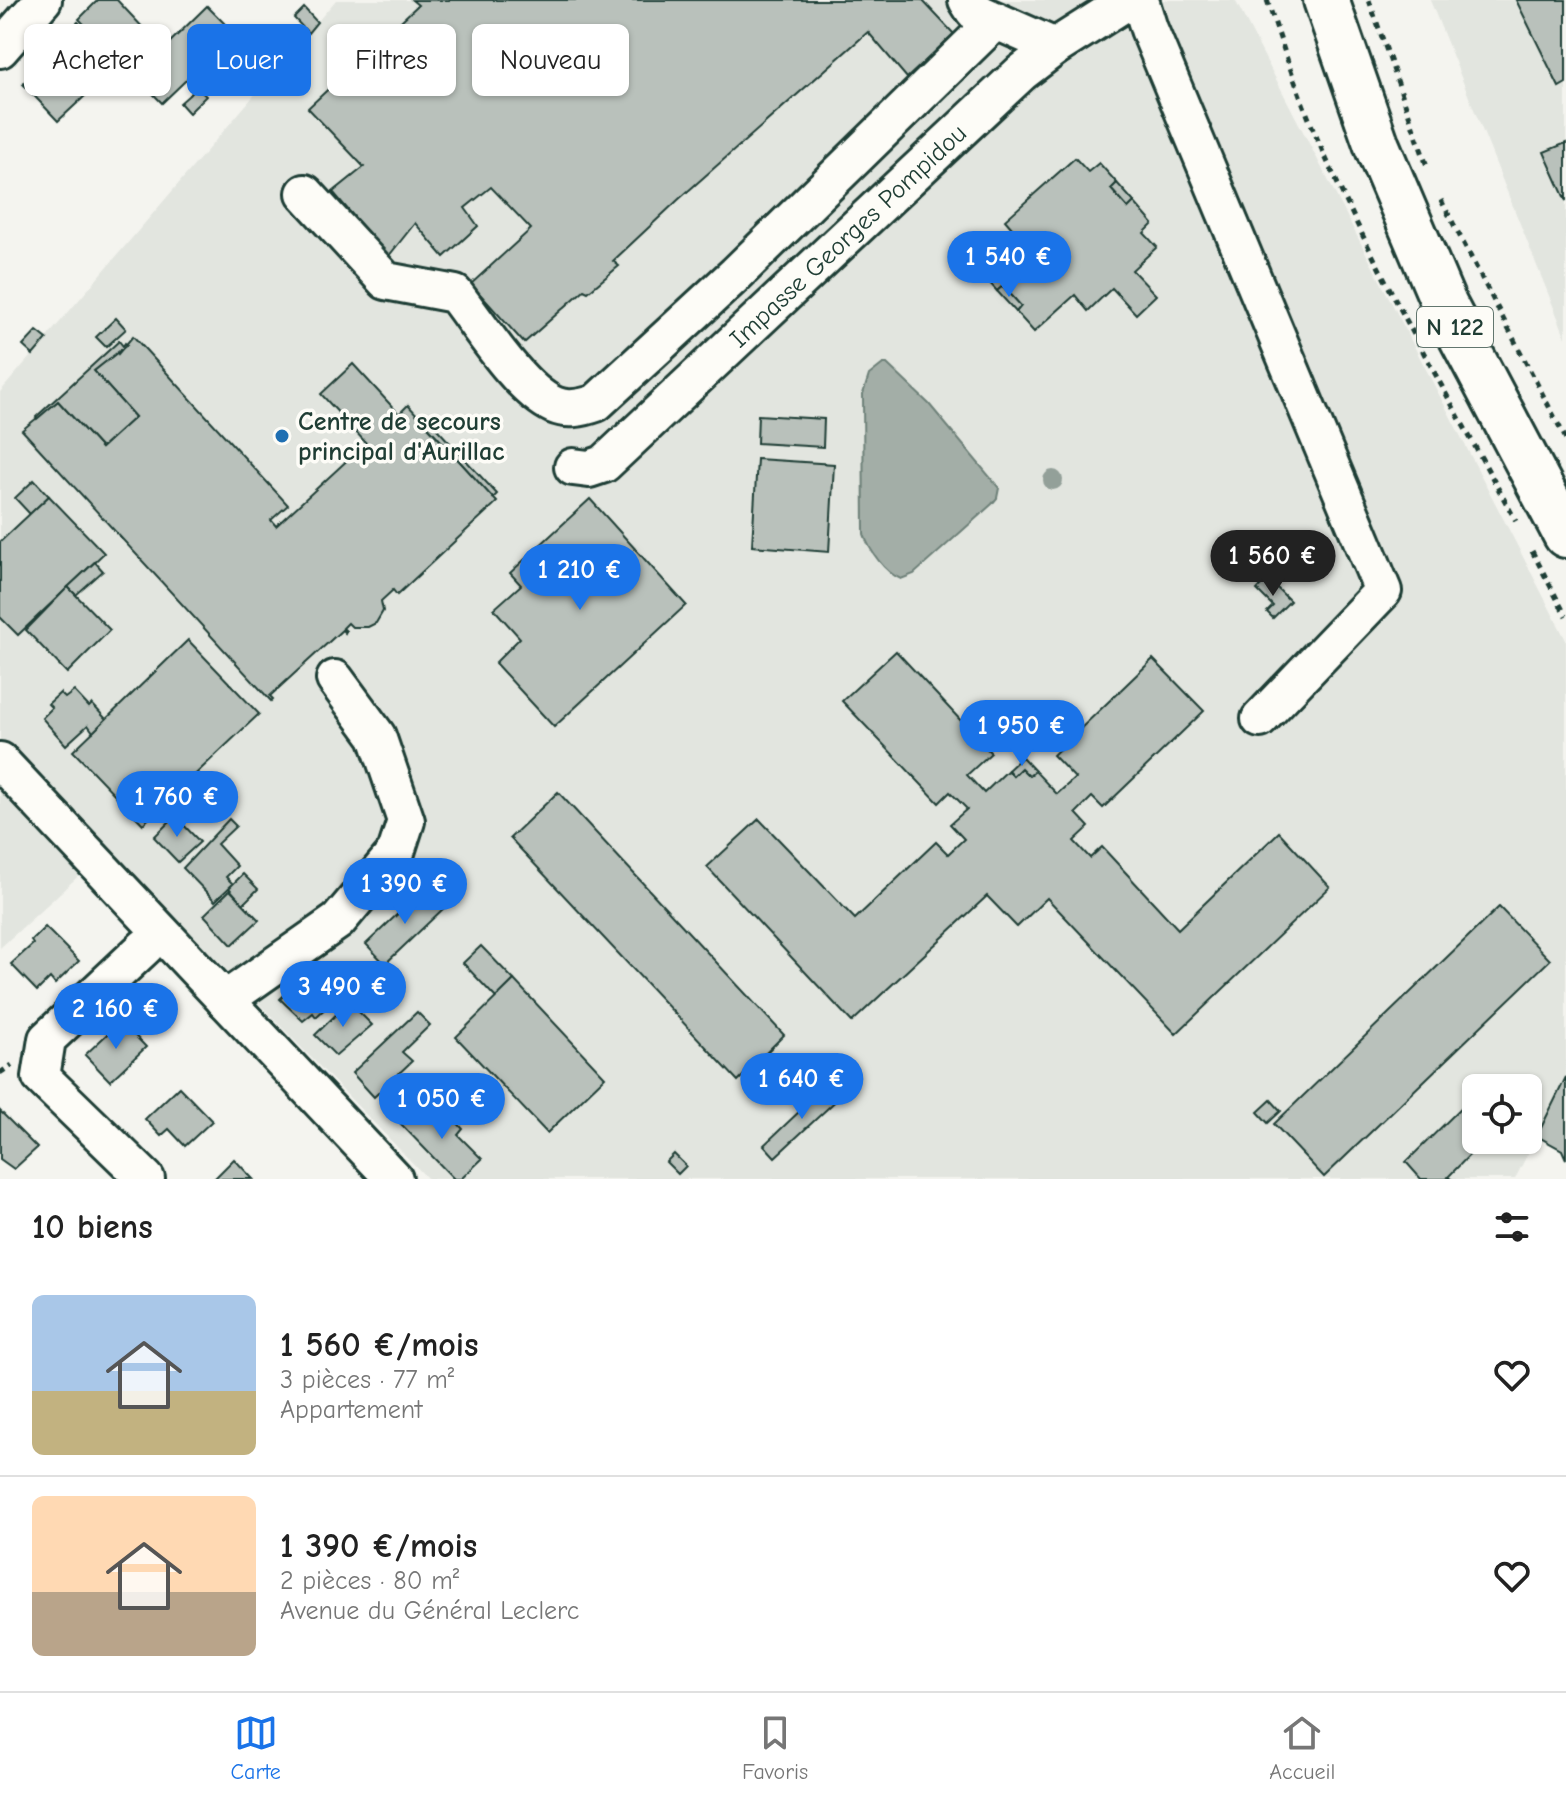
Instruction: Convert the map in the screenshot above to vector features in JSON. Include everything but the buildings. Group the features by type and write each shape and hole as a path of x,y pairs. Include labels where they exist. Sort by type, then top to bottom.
{"main road":[{"name":"N 122","path":"1326,0 1377,146 1445,306 1566,535"}],"street":[{"path":"0,49 43,0"},
{"name":"Impasse Georges Pompidou","path":"573,467 589,469 604,464 1021,73 1055,47 1129,0"},
{"path":"1140,0 1149,29 1383,591 1260,719"},
{"path":"305,193 386,281 455,294 526,385 557,407 578,409 596,403 724,285 981,10 1055,47"},
{"path":"225,1000 338,921 396,852 406,821 377,736 335,679"},
{"path":"0,761 394,1179"},
{"path":"0,796 362,1179"},
{"path":"145,947 47,1039 41,1077 146,1179"}],"path":[{"path":"1369,0 1429,172"},
{"path":"1434,186 1566,439"}],"shaded area":[{"path":"336,0 1235,0 1566,640 1566,1078 1542,1126 1542,1074 1462,1074 1462,1154 1528,1154 1515,1179 428,1179 109,848 0,948 0,392 254,96 311,96 311,29"},
{"path":"1430,0 1566,0 1566,338"},
{"path":"887,364 929,404 999,488 992,504 914,574 901,579 878,560 864,534 863,394 869,375"}],"place":[{"name":"Centre de secours principal d'Aurillac","path":"282,436"}]}
